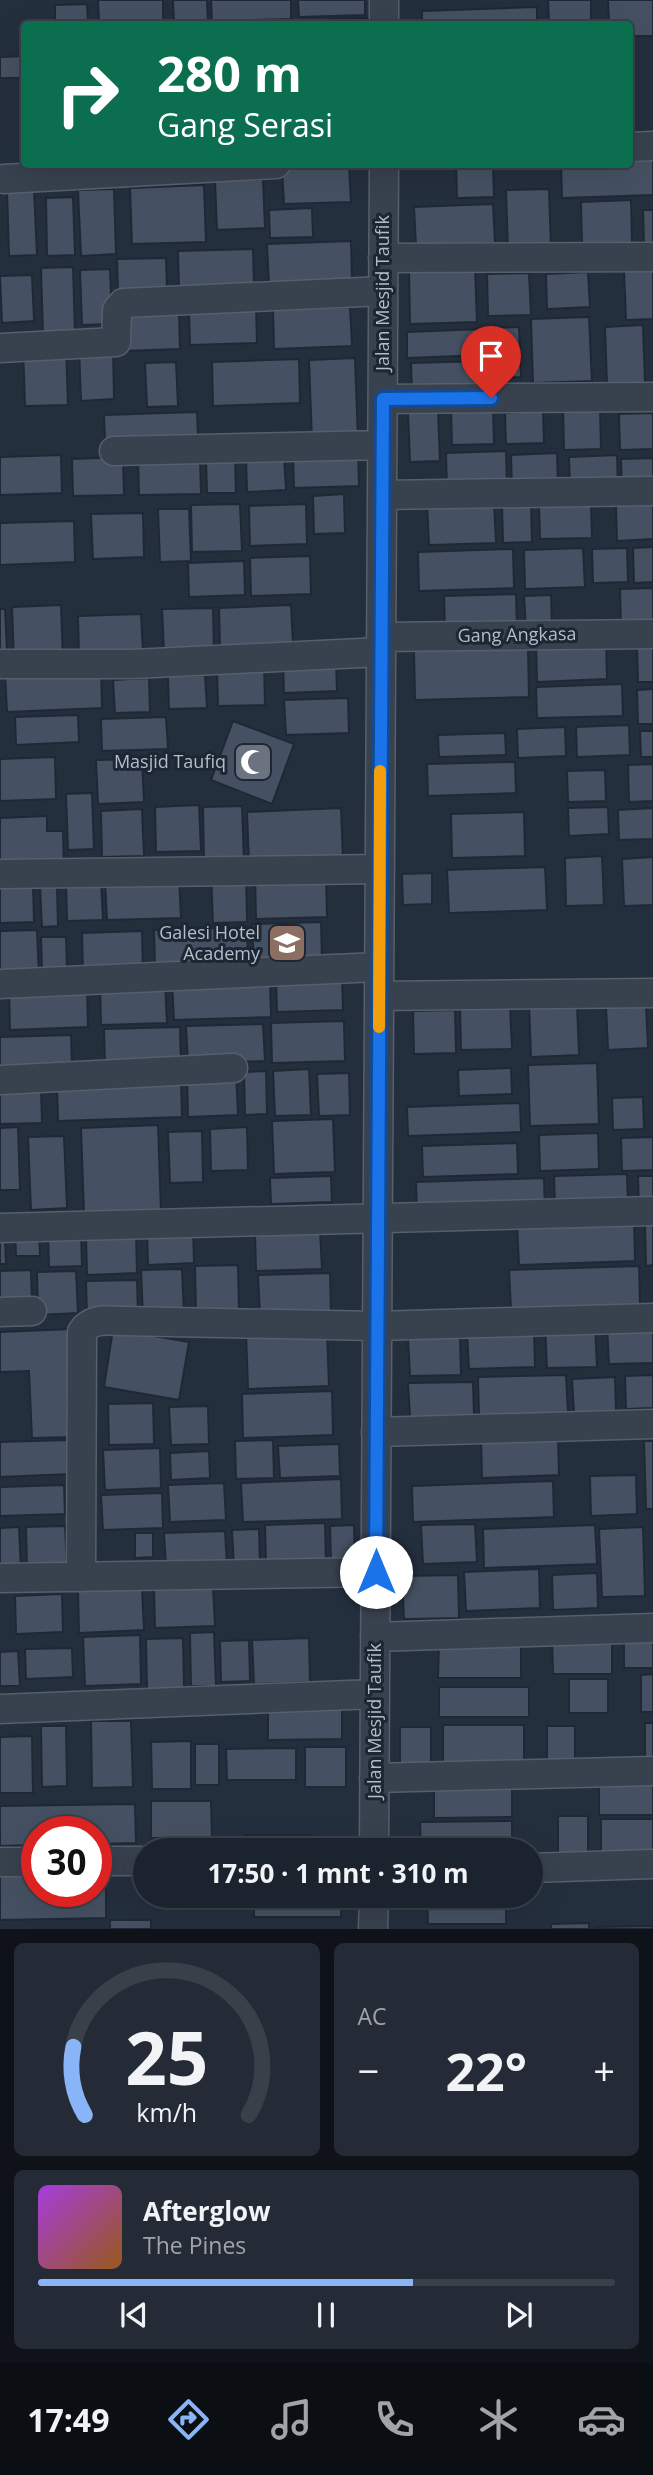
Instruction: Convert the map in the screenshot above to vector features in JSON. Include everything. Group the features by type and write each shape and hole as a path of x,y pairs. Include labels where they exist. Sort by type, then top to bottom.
{"street":[{"path":"384,0 384,21"},
{"path":"633,147 653,146"},
{"path":"4,179 203,168"},
{"name":"Jalan Mesjid Taufik","path":"374,1838 384,168"},
{"path":"383,258 653,257"},
{"path":"0,348 116,342 117,310 123,303 383,291"},
{"path":"383,399 653,397"},
{"path":"114,451 382,445"},
{"path":"383,495 653,491"},
{"name":"Gang Angkasa","path":"0,664 133,664 381,645 653,634"},
{"path":"0,874 380,869"},
{"path":"0,984 379,967"},
{"path":"379,996 653,993"},
{"path":"0,1080 233,1068"},
{"path":"0,1228 653,1211"},
{"path":"0,1312 32,1311"},
{"path":"81,1577 82,1332 86,1325 96,1321 376,1325 653,1318"},
{"path":"376,1432 653,1424"},
{"path":"0,1578 376,1572"},
{"path":"375,1637 653,1628"},
{"path":"0,1709 375,1694"},
{"path":"374,1778 653,1771"},
{"path":"112,1861 133,1861"},
{"path":"0,1862 21,1862"},
{"path":"543,1868 653,1864"},
{"path":"373,1929 374,1908"}],"building":[{"path":"98,0 163,0 163,21 99,21"},
{"path":"173,0 207,0 208,21 174,21"},
{"path":"211,0 291,0 291,19 212,21"},
{"path":"298,0 365,0 365,15 299,17"},
{"path":"548,0 591,0 591,21 549,21"},
{"path":"608,0 653,0 653,36 633,36 633,21 609,21"},
{"path":"87,4 88,21 55,21 55,5"},
{"path":"537,7 537,21 422,21 422,11"},
{"path":"369,18 369,21 327,21"},
{"path":"21,56 21,78 0,78 0,57"},
{"path":"653,156 653,195 562,198 561,168 633,168 633,157"},
{"path":"282,168 349,168 351,202 284,204"},
{"path":"456,168 493,168 494,197 457,198"},
{"path":"263,179 265,228 217,230 215,181"},
{"path":"204,185 206,242 132,244 130,188"},
{"path":"114,189 116,254 81,256 78,190"},
{"path":"549,189 551,249 508,251 506,190"},
{"path":"34,190 37,255 9,256 7,191"},
{"path":"73,197 75,255 47,256 46,198"},
{"path":"631,200 632,243 582,245 581,202"},
{"path":"493,204 495,243 416,246 414,207"},
{"path":"312,208 313,237 270,238 269,210"},
{"path":"643,210 653,210 653,245 644,246"},
{"path":"351,241 352,282 269,285 267,244"},
{"path":"253,249 254,288 179,290 178,251"},
{"path":"166,258 167,290 118,292 117,259"},
{"path":"73,267 75,333 43,334 41,268"},
{"path":"475,268 477,322 410,324 409,270"},
{"path":"110,269 112,324 82,325 80,270"},
{"path":"653,269 653,319 626,320 624,270"},
{"path":"588,272 590,307 547,309 546,274"},
{"path":"529,273 531,315 488,316 487,274"},
{"path":"32,275 34,321 2,323 0,276"},
{"path":"256,307 257,343 190,345 189,309"},
{"path":"350,307 352,346 274,349 273,310"},
{"path":"179,312 180,349 122,351 120,314"},
{"path":"589,317 592,381 533,383 531,319"},
{"path":"643,325 645,383 607,384 605,327"},
{"path":"519,327 521,377 495,378 493,328"},
{"path":"484,329 484,355 407,358 407,332"},
{"path":"66,347 68,405 25,406 23,349"},
{"path":"113,347 114,399 81,401 79,348"},
{"path":"355,358 358,440 312,441 309,360"},
{"path":"299,359 300,403 213,406 212,362"},
{"path":"483,361 484,387 412,390 411,363"},
{"path":"176,362 178,406 147,407 145,363"},
{"path":"600,407 601,449 564,450 563,408"},
{"path":"493,408 494,444 452,445 451,409"},
{"path":"438,411 440,461 410,462 408,412"},
{"path":"543,411 544,443 506,444 505,413"},
{"path":"197,412 198,437 105,440 104,415"},
{"path":"653,413 653,449 620,450 619,414"},
{"path":"358,451 359,486 294,488 293,453"},
{"path":"506,451 507,488 447,490 446,453"},
{"path":"557,453 558,487 512,488 511,455"},
{"path":"61,455 62,493 0,495 0,457"},
{"path":"617,455 618,488 570,490 569,457"},
{"path":"200,456 201,494 139,495 138,458"},
{"path":"284,456 286,490 247,492 246,457"},
{"path":"123,457 124,495 73,496 72,459"},
{"path":"235,457 236,493 207,493 206,458"},
{"path":"653,458 653,486 622,488 621,459"},
{"path":"344,494 345,533 314,534 313,496"},
{"path":"494,501 496,543 429,545 427,503"},
{"path":"591,503 592,538 540,539 539,505"},
{"path":"240,504 242,551 192,552 191,505"},
{"path":"306,504 307,544 250,546 249,506"},
{"path":"653,504 653,539 617,541 616,505"},
{"path":"531,505 532,542 503,543 502,506"},
{"path":"158,509 189,509 191,561 160,562"},
{"path":"143,513 144,557 93,559 91,514"},
{"path":"74,521 75,562 0,565 0,523"},
{"path":"653,547 653,582 634,583 633,548"},
{"path":"583,548 585,587 525,589 524,550"},
{"path":"627,548 628,582 593,583 592,549"},
{"path":"513,549 514,588 419,591 418,552"},
{"path":"310,556 311,594 251,596 250,558"},
{"path":"244,561 245,595 189,597 188,563"},
{"path":"653,588 653,627 621,628 620,589"},
{"path":"516,594 517,629 445,632 444,596"},
{"path":"551,595 552,628 526,629 524,596"},
{"path":"61,605 63,659 14,661 12,607"},
{"path":"291,605 293,645 220,647 219,608"},
{"path":"213,608 214,652 164,653 162,609"},
{"path":"0,609 5,609 7,652 0,652"},
{"path":"141,614 143,653 79,655 78,616"},
{"path":"606,641 607,679 537,682 536,643"},
{"path":"653,643 653,682 638,682 637,644"},
{"path":"528,648 529,697 415,700 414,650"},
{"path":"336,661 337,691 284,693 283,662"},
{"path":"264,663 265,705 218,706 217,665"},
{"path":"101,668 102,708 7,712 5,672"},
{"path":"205,675 207,708 169,709 168,676"},
{"path":"149,678 150,712 115,713 113,680"},
{"path":"622,684 623,716 537,718 536,687"},
{"path":"653,689 653,724 638,724 637,690"},
{"path":"348,698 349,733 286,735 284,700"},
{"path":"78,715 79,742 16,745 15,717"},
{"path":"166,717 168,749 102,751 101,719"},
{"name":"Masjid Taufiq","path":"233,721 294,744 272,804 211,780"},
{"path":"629,725 630,755 577,757 576,727"},
{"path":"565,727 566,756 518,758 517,729"},
{"path":"640,731 653,731 653,757 641,757"},
{"path":"505,733 506,755 439,757 438,735"},
{"path":"55,757 56,799 0,801 0,759"},
{"path":"142,759 144,802 98,804 96,760"},
{"path":"515,762 516,793 428,796 427,764"},
{"path":"653,764 653,801 629,802 628,765"},
{"path":"605,770 606,801 568,802 567,771"},
{"path":"92,793 94,849 68,850 66,794"},
{"path":"199,805 201,851 156,852 155,807"},
{"path":"242,806 244,861 204,862 203,807"},
{"path":"608,807 609,834 569,836 568,808"},
{"path":"341,808 343,860 249,863 247,812"},
{"path":"653,808 653,839 619,840 618,810"},
{"path":"142,809 144,856 102,857 101,811"},
{"path":"524,812 525,856 452,858 451,814"},
{"path":"47,816 47,831 63,831 64,868 0,863 0,818"},
{"path":"602,856 604,905 566,906 565,858"},
{"path":"653,857 653,905 624,906 622,859"},
{"path":"545,867 547,910 449,913 447,870"},
{"path":"246,872 247,922 213,923 211,873"},
{"path":"326,873 327,917 256,919 255,875"},
{"path":"432,873 432,904 403,905 402,874"},
{"path":"179,877 181,918 107,920 105,880"},
{"path":"101,881 103,920 67,921 66,882"},
{"path":"33,884 34,922 0,923 0,885"},
{"path":"57,886 58,926 42,927 40,887"},
{"name":"Galesi Hotel Academy","path":"321,922 322,962 254,965 252,924"},
{"path":"247,927 248,964 155,967 154,930"},
{"path":"37,930 39,978 0,980 0,931"},
{"path":"142,931 143,972 83,974 82,933"},
{"path":"41,937 66,937 67,970 42,970"},
{"path":"342,976 343,1010 277,1012 276,978"},
{"path":"270,979 271,1017 174,1020 172,982"},
{"path":"165,983 167,1023 101,1025 100,985"},
{"path":"87,988 88,1027 10,1030 9,991"},
{"path":"577,1004 579,1055 531,1057 529,1005"},
{"path":"646,1004 648,1048 608,1050 606,1006"},
{"path":"510,1005 512,1049 461,1050 460,1007"},
{"path":"455,1010 456,1053 414,1054 413,1011"},
{"path":"344,1021 345,1061 272,1063 271,1023"},
{"path":"263,1024 265,1061 188,1064 186,1026"},
{"path":"180,1027 181,1065 105,1067 104,1029"},
{"path":"71,1035 72,1067 0,1069 0,1037"},
{"path":"597,1063 599,1124 530,1126 528,1065"},
{"path":"511,1068 512,1094 459,1096 458,1070"},
{"path":"309,1069 311,1115 275,1116 273,1071"},
{"path":"266,1071 267,1114 245,1115 244,1072"},
{"path":"236,1072 238,1115 188,1117 187,1074"},
{"path":"349,1073 350,1115 319,1116 317,1074"},
{"path":"181,1079 182,1117 58,1121 57,1083"},
{"path":"41,1087 42,1123 0,1124 0,1089"},
{"path":"643,1097 644,1129 613,1130 612,1098"},
{"path":"520,1103 521,1132 408,1136 407,1107"},
{"path":"333,1119 335,1172 274,1174 272,1121"},
{"path":"158,1125 161,1211 84,1213 81,1128"},
{"path":"18,1127 20,1190 0,1190 0,1128"},
{"path":"247,1127 248,1170 211,1171 210,1129"},
{"path":"202,1131 203,1182 170,1183 168,1132"},
{"path":"598,1133 599,1169 540,1171 539,1135"},
{"path":"64,1136 67,1208 31,1210 28,1137"},
{"path":"653,1137 653,1170 622,1171 621,1138"},
{"path":"517,1143 518,1174 423,1177 422,1146"},
{"path":"627,1174 628,1206 555,1208 554,1176"},
{"path":"331,1176 332,1202 271,1204 270,1178"},
{"path":"638,1176 653,1176 653,1207 639,1208"},
{"path":"544,1178 545,1209 417,1213 416,1182"},
{"path":"634,1218 635,1261 519,1265 517,1222"},
{"path":"645,1225 653,1225 653,1265 646,1266"},
{"path":"193,1226 194,1263 148,1265 147,1228"},
{"path":"320,1230 322,1269 256,1271 255,1232"},
{"path":"39,1231 40,1256 16,1256 15,1232"},
{"path":"81,1233 82,1266 49,1267 48,1234"},
{"path":"136,1233 137,1273 87,1275 86,1235"},
{"path":"5,1237 6,1264 0,1264 0,1238"},
{"path":"238,1265 239,1313 196,1314 195,1266"},
{"path":"639,1266 640,1305 511,1309 509,1270"},
{"path":"182,1269 184,1314 143,1316 141,1270"},
{"path":"31,1270 32,1304 0,1306 0,1271"},
{"path":"76,1271 78,1313 38,1315 37,1272"},
{"path":"330,1273 331,1313 260,1316 258,1275"},
{"path":"137,1280 138,1314 87,1315 86,1281"},
{"path":"595,1324 597,1367 547,1368 545,1325"},
{"path":"653,1324 653,1363 609,1364 607,1326"},
{"path":"72,1329 76,1437 32,1438 29,1371 0,1372 0,1332"},
{"path":"113,1329 189,1342 179,1400 104,1387"},
{"path":"327,1330 329,1386 248,1389 246,1332"},
{"path":"534,1330 535,1367 469,1369 467,1332"},
{"path":"460,1336 461,1375 410,1376 408,1338"},
{"path":"566,1375 568,1413 479,1416 478,1377"},
{"path":"653,1375 653,1408 626,1409 625,1376"},
{"path":"615,1377 616,1412 574,1413 572,1379"},
{"path":"473,1382 474,1415 410,1417 408,1383"},
{"path":"332,1391 333,1435 243,1438 242,1394"},
{"path":"153,1403 154,1444 109,1445 108,1404"},
{"path":"208,1406 209,1444 171,1445 169,1407"},
{"path":"558,1436 559,1475 482,1478 481,1439"},
{"path":"68,1440 70,1474 0,1477 0,1442"},
{"path":"273,1440 274,1478 236,1479 235,1441"},
{"path":"644,1441 653,1441 653,1509 646,1509"},
{"path":"339,1444 340,1476 280,1478 278,1446"},
{"path":"160,1448 161,1488 105,1490 103,1450"},
{"path":"209,1451 210,1478 171,1480 170,1453"},
{"path":"636,1475 637,1514 591,1516 590,1476"},
{"path":"341,1479 342,1519 243,1522 241,1483"},
{"path":"553,1481 554,1517 413,1522 412,1486"},
{"path":"224,1483 226,1520 170,1522 168,1485"},
{"path":"64,1485 65,1514 0,1516 0,1487"},
{"path":"162,1493 163,1528 103,1530 101,1495"},
{"path":"325,1523 326,1563 266,1565 265,1525"},
{"path":"475,1524 477,1562 423,1564 421,1525"},
{"path":"354,1525 355,1562 331,1563 330,1526"},
{"path":"595,1525 597,1564 484,1568 483,1529"},
{"path":"65,1526 67,1568 27,1569 26,1527"},
{"path":"19,1527 21,1571 0,1572 0,1528"},
{"path":"643,1527 645,1596 602,1597 599,1529"},
{"path":"259,1529 260,1566 234,1567 232,1530"},
{"path":"225,1531 227,1566 166,1568 164,1533"},
{"path":"135,1533 153,1533 153,1557 135,1558"},
{"path":"539,1569 540,1608 466,1611 464,1572"},
{"path":"597,1573 598,1608 553,1610 552,1575"},
{"path":"458,1575 459,1618 404,1619 402,1576"},
{"path":"213,1586 215,1626 155,1628 154,1588"},
{"path":"142,1587 144,1630 79,1633 78,1589"},
{"path":"62,1594 63,1632 16,1634 15,1596"},
{"path":"214,1632 216,1686 191,1686 190,1633"},
{"path":"624,1633 653,1633 653,1668 624,1668"},
{"path":"140,1635 141,1684 85,1686 83,1637"},
{"path":"552,1637 612,1637 612,1674 553,1674"},
{"path":"183,1638 184,1689 147,1690 146,1639"},
{"path":"309,1638 310,1682 254,1684 252,1640"},
{"path":"249,1640 250,1681 221,1682 220,1641"},
{"path":"439,1643 521,1643 521,1678 438,1678"},
{"path":"72,1648 73,1677 26,1679 25,1649"},
{"path":"18,1651 20,1686 0,1686 0,1652"},
{"path":"653,1674 653,1712 641,1712 641,1675"},
{"path":"569,1679 608,1679 608,1713 569,1713"},
{"path":"439,1687 529,1687 529,1717 439,1717"},
{"path":"268,1705 342,1705 342,1739 268,1740"},
{"path":"91,1721 131,1721 133,1787 92,1788"},
{"path":"645,1723 653,1723 653,1760 645,1760"},
{"path":"443,1725 524,1725 524,1765 443,1766"},
{"path":"41,1726 66,1726 67,1786 42,1787"},
{"path":"547,1726 575,1726 575,1763 547,1763"},
{"path":"400,1727 431,1727 431,1770 400,1770"},
{"path":"32,1736 33,1793 0,1793 0,1737"},
{"path":"191,1741 191,1789 152,1789 151,1742"},
{"path":"195,1744 219,1744 219,1785 195,1785"},
{"path":"305,1747 346,1747 346,1787 305,1787"},
{"path":"296,1748 296,1780 227,1780 226,1749"},
{"path":"599,1780 653,1780 653,1815 599,1815"},
{"path":"434,1784 512,1784 512,1817 434,1818"},
{"path":"151,1801 211,1801 212,1838 151,1838"},
{"path":"135,1804 136,1838 133,1838 133,1843 112,1844 112,1816 21,1816 21,1845 0,1846 0,1806"},
{"path":"558,1816 588,1816 588,1854 558,1854"},
{"path":"601,1819 653,1819 653,1856 601,1856"},
{"path":"512,1821 512,1838 421,1838 420,1822"},
{"path":"244,1835 312,1835 312,1838 244,1838"},
{"path":"21,1874 21,1907 106,1907 106,1918 0,1920 0,1875"},
{"path":"254,1908 341,1908 341,1917 254,1917"},
{"path":"427,1908 506,1908 506,1924 428,1924"},
{"path":"110,1920 151,1920 151,1929 110,1929"},
{"path":"589,1923 589,1929 551,1929 551,1924"},
{"path":"653,1926 653,1929 595,1929 595,1927"}],"slow traffic":[{"path":"379,1027 380,771"}],"place":[{"name":"Masjid Taufiq","path":"253,762"},
{"name":"Galesi Hotel Academy","path":"287,943"}],"route":[{"path":"376,1572 383,399 491,398"}]}
